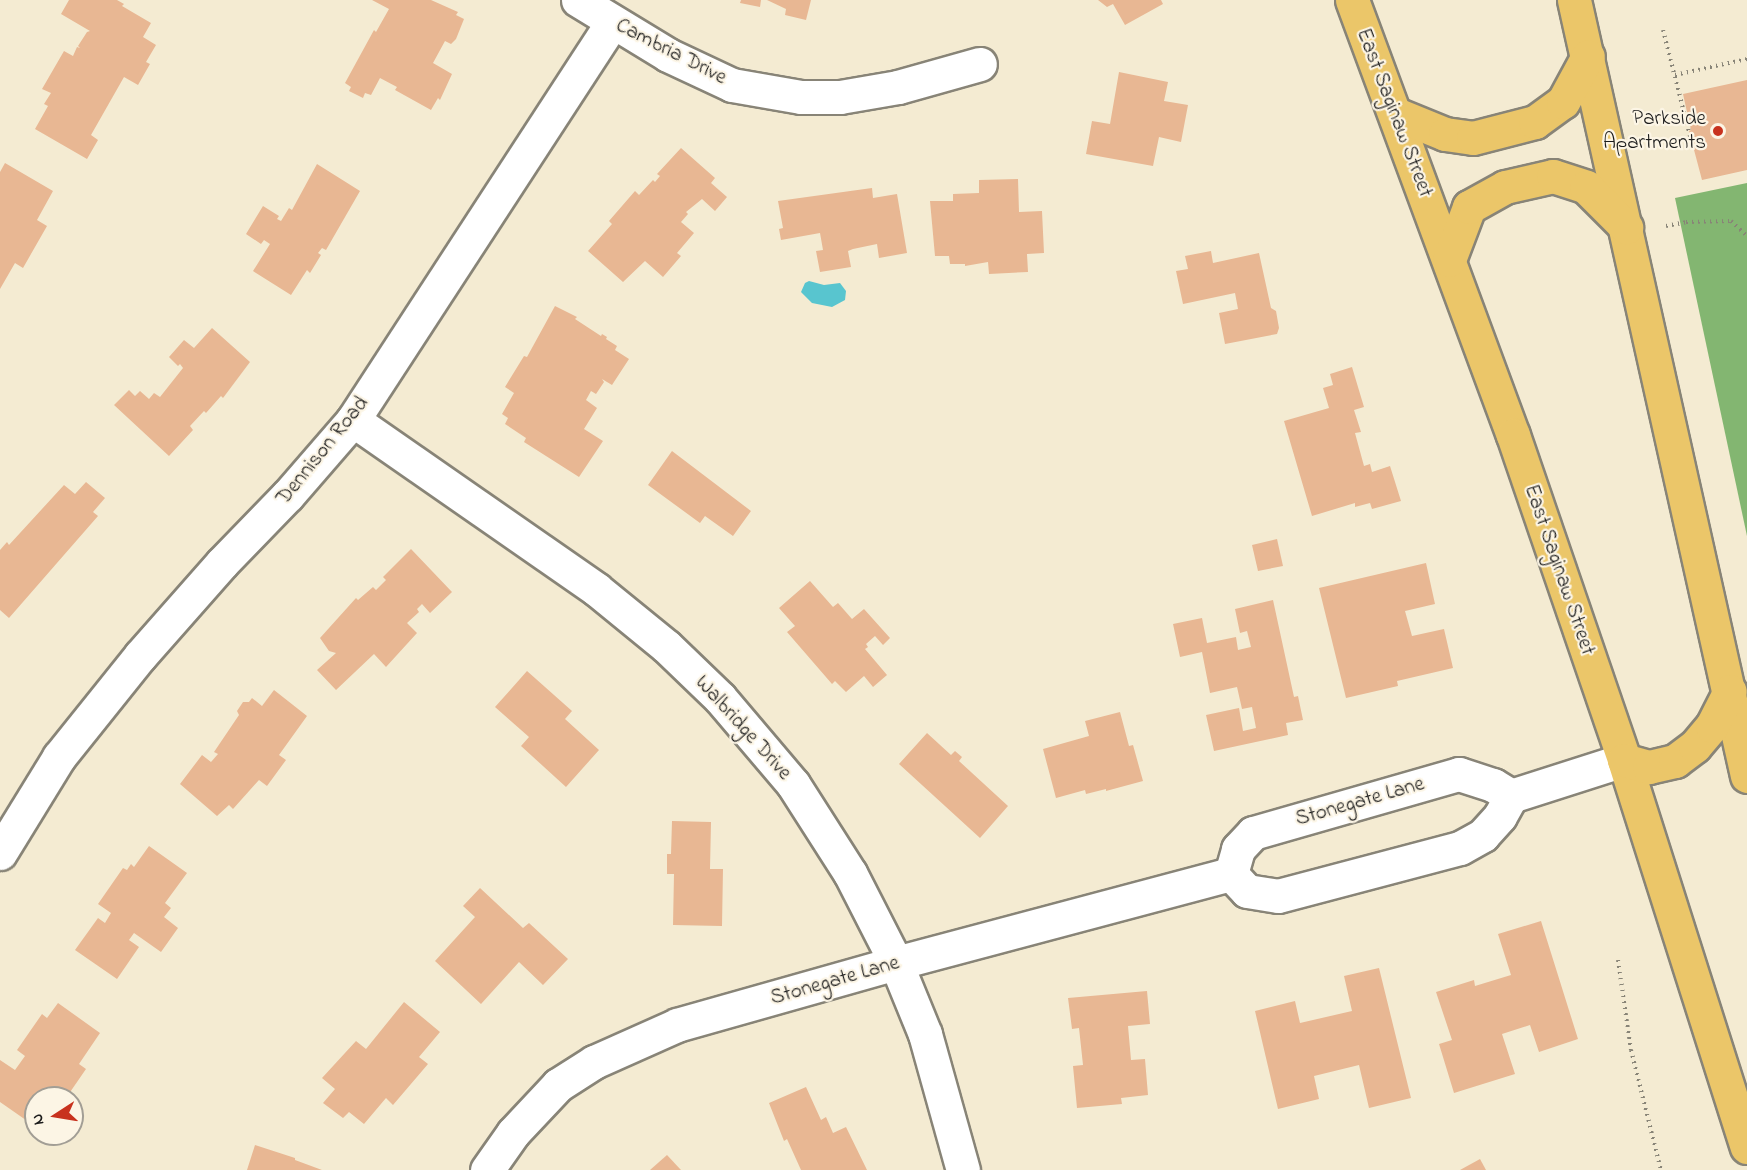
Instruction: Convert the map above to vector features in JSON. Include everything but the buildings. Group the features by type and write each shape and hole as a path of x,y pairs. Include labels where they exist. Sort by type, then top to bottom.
{"main road":[{"name":"East Saginaw Street","path":"1352,0 1514,435 1624,760 1747,1147"},
{"path":"1575,0 1747,776"},
{"path":"1396,114 1445,134 1473,138 1535,122 1563,102 1588,56"},
{"path":"1449,260 1469,207 1505,187 1553,176 1586,187 1626,227"},
{"path":"1624,760 1649,767 1675,761 1695,746 1712,726 1730,691"}],"street":[{"name":"Cambria Drive","path":"578,0 668,55 732,85 801,97 840,97 875,91 980,64"},
{"name":"Dennison Road","path":"0,853 59,757 140,656 288,495 352,420 612,22"},
{"name":"Walbridge Drive","path":"352,420 596,589 666,646 720,698 793,784 850,873 896,963 925,1034 963,1170"},
{"path":"1231,874 1247,891 1278,896 1460,848 1483,835 1500,816 1511,796 1624,760"},
{"name":"Stonegate Lane","path":"487,1170 513,1133 558,1085 594,1062 677,1025 896,963 1231,874 1238,849 1253,833 1459,774 1493,784 1511,796"}],"path":[{"path":"1663,30 1691,140"},
{"path":"1675,75 1747,59"},
{"path":"1666,226 1686,222 1731,220 1747,236"},
{"path":"1618,960 1633,1059 1661,1170"}],"green space":[{"path":"1747,183 1747,536 1675,198"}],"water":[{"path":"809,281 824,285 840,283 846,291 845,300 832,307 812,303 801,292 805,283"}],"place":[{"name":"Parkside Apartments","path":"1718,131"}]}
